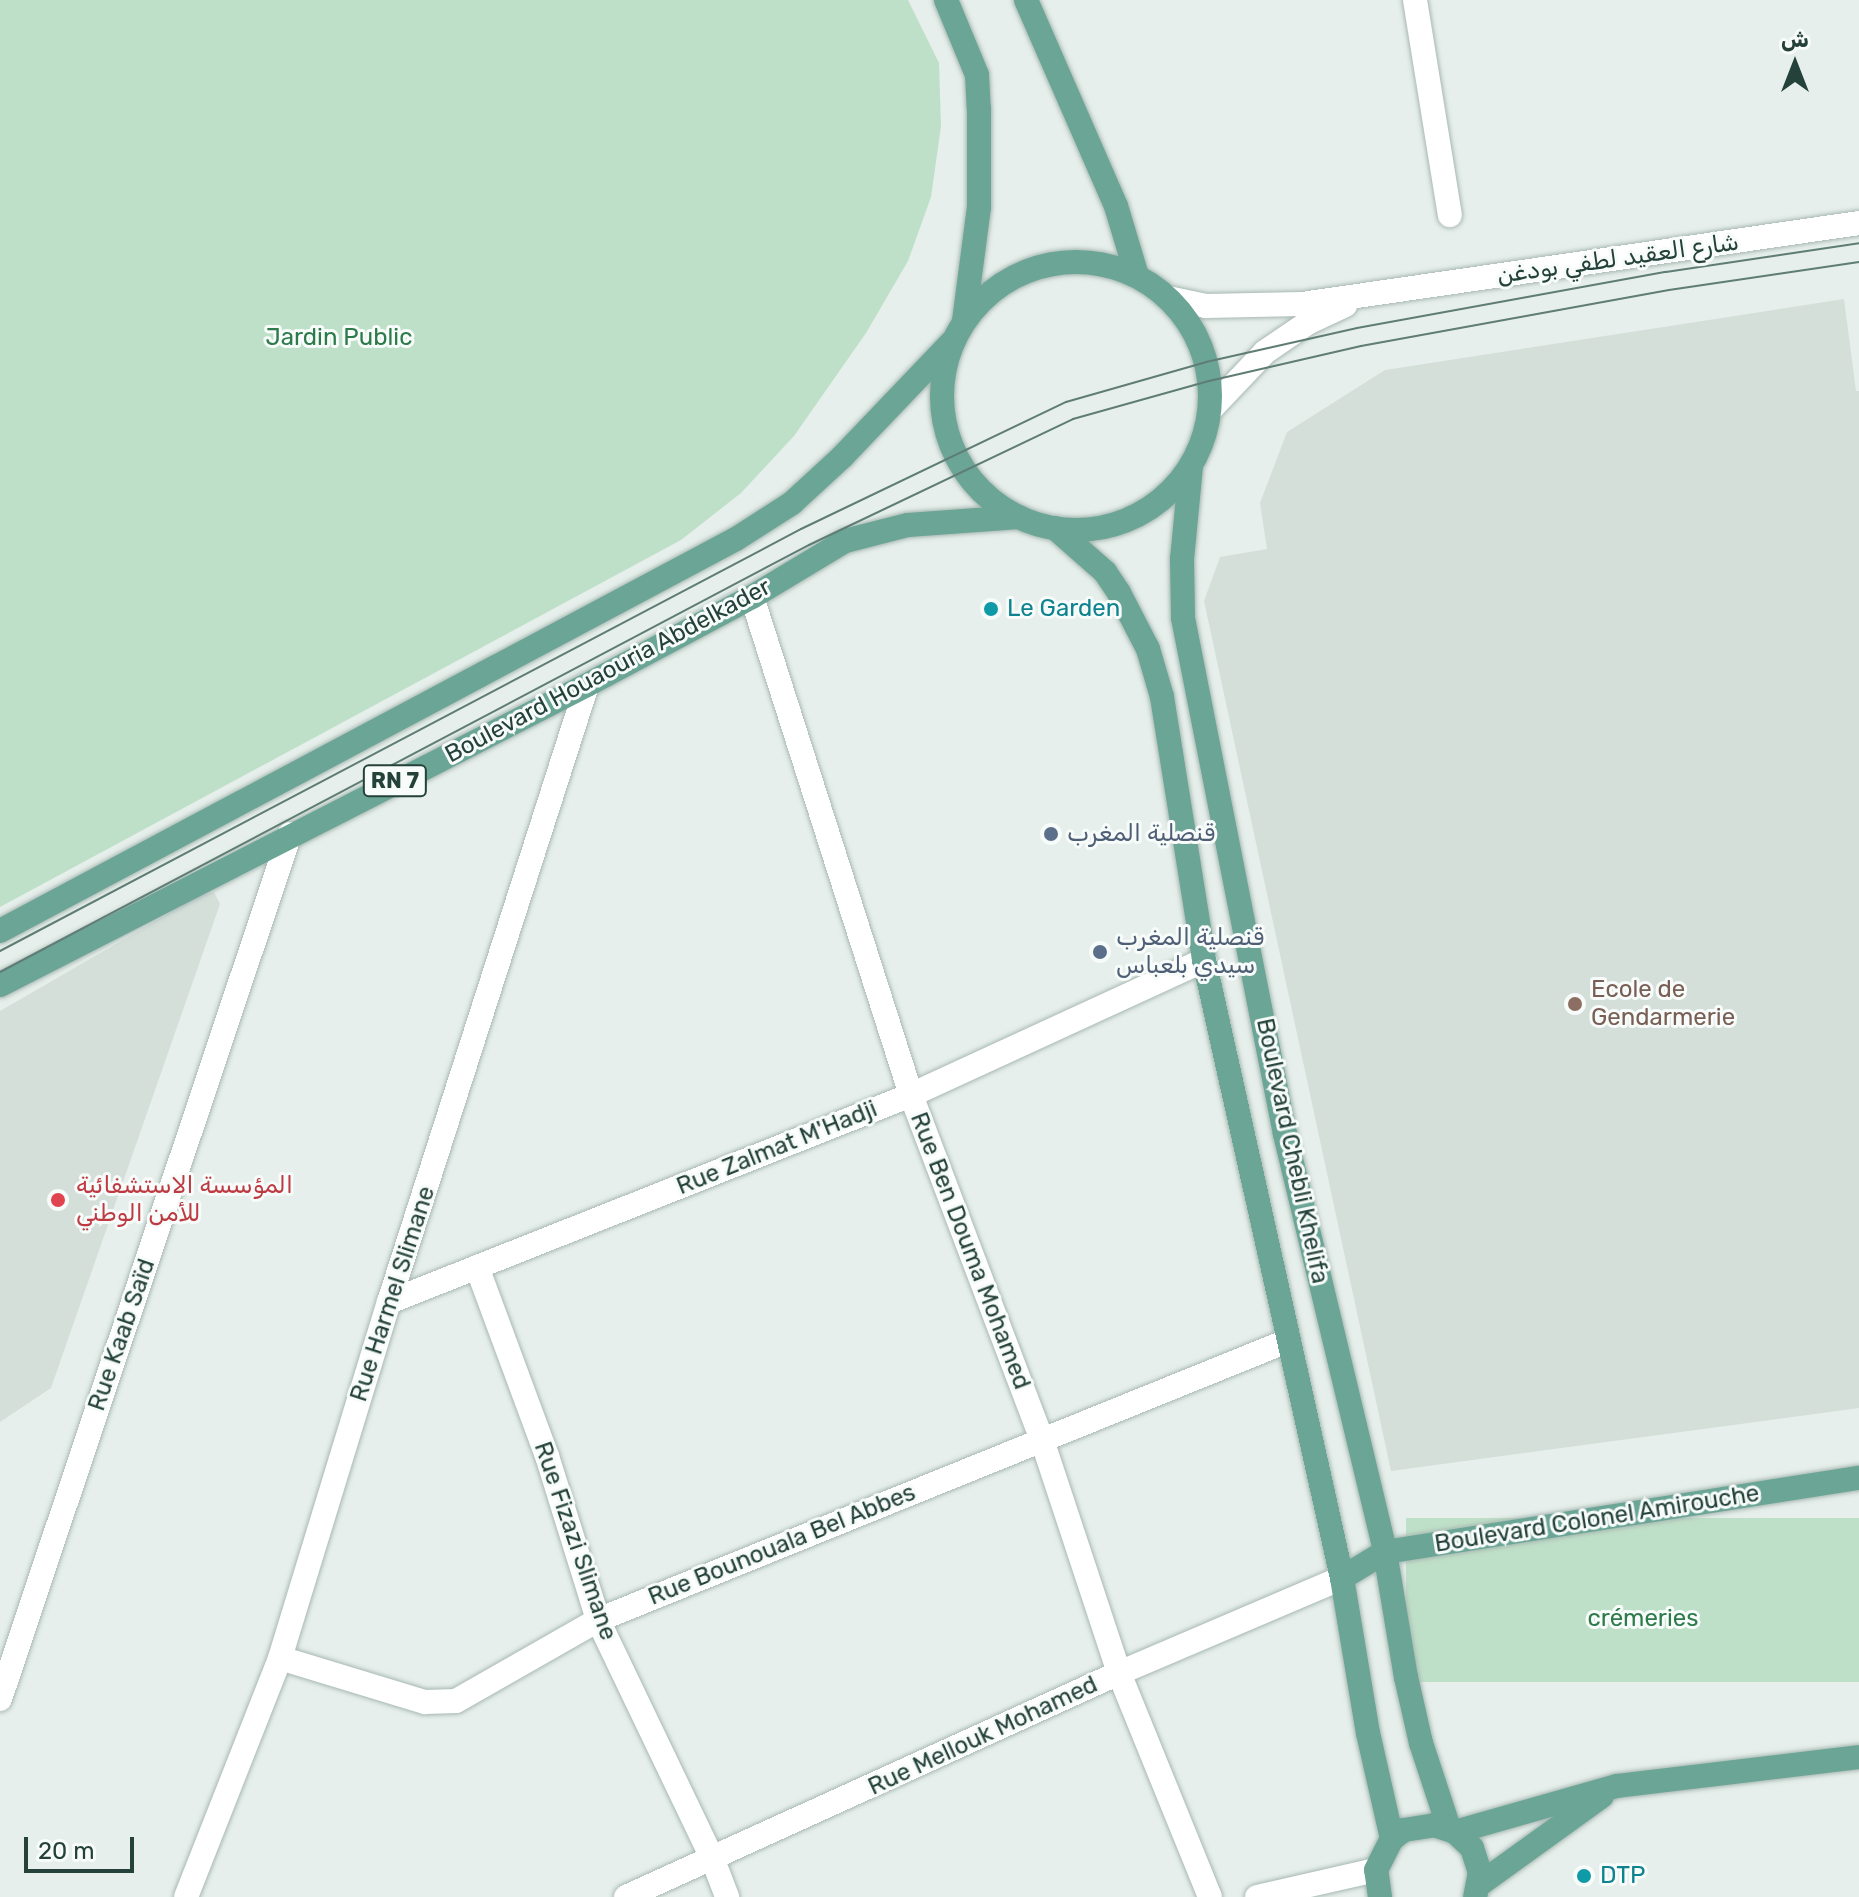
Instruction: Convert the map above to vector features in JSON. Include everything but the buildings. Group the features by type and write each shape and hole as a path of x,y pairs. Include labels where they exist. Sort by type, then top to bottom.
{"main road":[{"path":"946,0 977,75 981,141 976,247 964,321"},
{"path":"1026,0 1116,206 1137,276"},
{"path":"1062,263 1101,264 1137,276 1168,298 1192,327 1206,362 1210,410 1203,439 1191,466 1159,501 1117,524 1087,530 1055,528 1019,517 979,490 955,457 945,430 941,400 943,371 952,342 964,321 990,292 1024,272 1062,263"},
{"name":"RN 7","path":"0,931 736,539 802,494 952,342"},
{"name":"Boulevard Chebli Khelifa","path":"1191,466 1182,559 1183,618 1285,1134 1385,1552 1409,1690 1452,1830 1472,1848 1480,1872 1478,1891"},
{"name":"Boulevard Houaouria Abdelkader","path":"0,985 290,834 587,685 752,597 845,541 879,530 1019,517"},
{"path":"1055,528 1105,572 1136,622 1148,649 1162,697 1204,960 1342,1578 1368,1733 1392,1839"},
{"name":"Boulevard Colonel Amirouche","path":"1342,1578 1385,1552 1859,1478"},
{"path":"1380,1897 1376,1870 1392,1839 1419,1825 1452,1830 1617,1786 1859,1757"},
{"path":"1478,1891 1617,1786"}],"street":[{"path":"1415,0 1450,215"},
{"name":"شارع العقيد لطفي بودغن","path":"1378,294 1859,223"},
{"path":"1168,298 1206,306 1248,306 1378,294"},
{"path":"1210,410 1277,343 1336,309 1378,294"},
{"name":"Rue Ben Douma Mohamed","path":"752,597 911,1095 1042,1440 1119,1673 1210,1897"},
{"name":"Rue Harmel Slimane","path":"186,1897 280,1658 389,1302 587,685"},
{"name":"Rue Kaab Saïd","path":"0,1699 290,834"},
{"name":"Rue Zalmat M'Hadji","path":"389,1302 911,1095 1204,960"},
{"name":"Rue Fizazi Slimane","path":"477,1267 547,1456 598,1620 713,1860 727,1897"},
{"name":"Rue Bounouala Bel Abbes","path":"280,1658 425,1702 456,1701 598,1620 1287,1341"},
{"name":"Rue Mellouk Mohamed","path":"626,1897 1119,1673 1342,1578"},
{"path":"1257,1897 1376,1870"}],"shaded area":[{"name":"Ecole de Gendarmerie","path":"1844,299 1856,391 1859,391 1859,1408 1391,1471 1204,601 1220,557 1267,549 1260,503 1287,432 1385,370"},
{"name":"المؤسسة الاستشفائية للأمن الوطني","path":"214,892 220,904 51,1388 0,1422 0,1011 199,896"}],"green space":[{"name":"Jardin Public","path":"0,0 908,0 939,63 941,126 931,197 908,261 866,333 794,436 741,493 681,540 0,907"},
{"name":"crémeries","path":"1406,1518 1859,1518 1859,1682 1406,1682"}],"tram line":[{"path":"0,951 801,529 1066,402 1206,362 1357,328 1666,272 1859,243"},
{"path":"0,972 809,545 1073,419 1209,381 1361,346 1669,290 1859,262"}],"place":[{"name":"Le Garden","path":"991,609"},
{"name":"قنصلية المغرب","path":"1051,834"},
{"name":"قنصلية المغرب سيدي بلعباس","path":"1100,952"},
{"name":"Ecole de Gendarmerie","path":"1575,1004"},
{"name":"المؤسسة الاستشفائية للأمن الوطني","path":"58,1200"},
{"name":"DTP","path":"1584,1876"}]}
